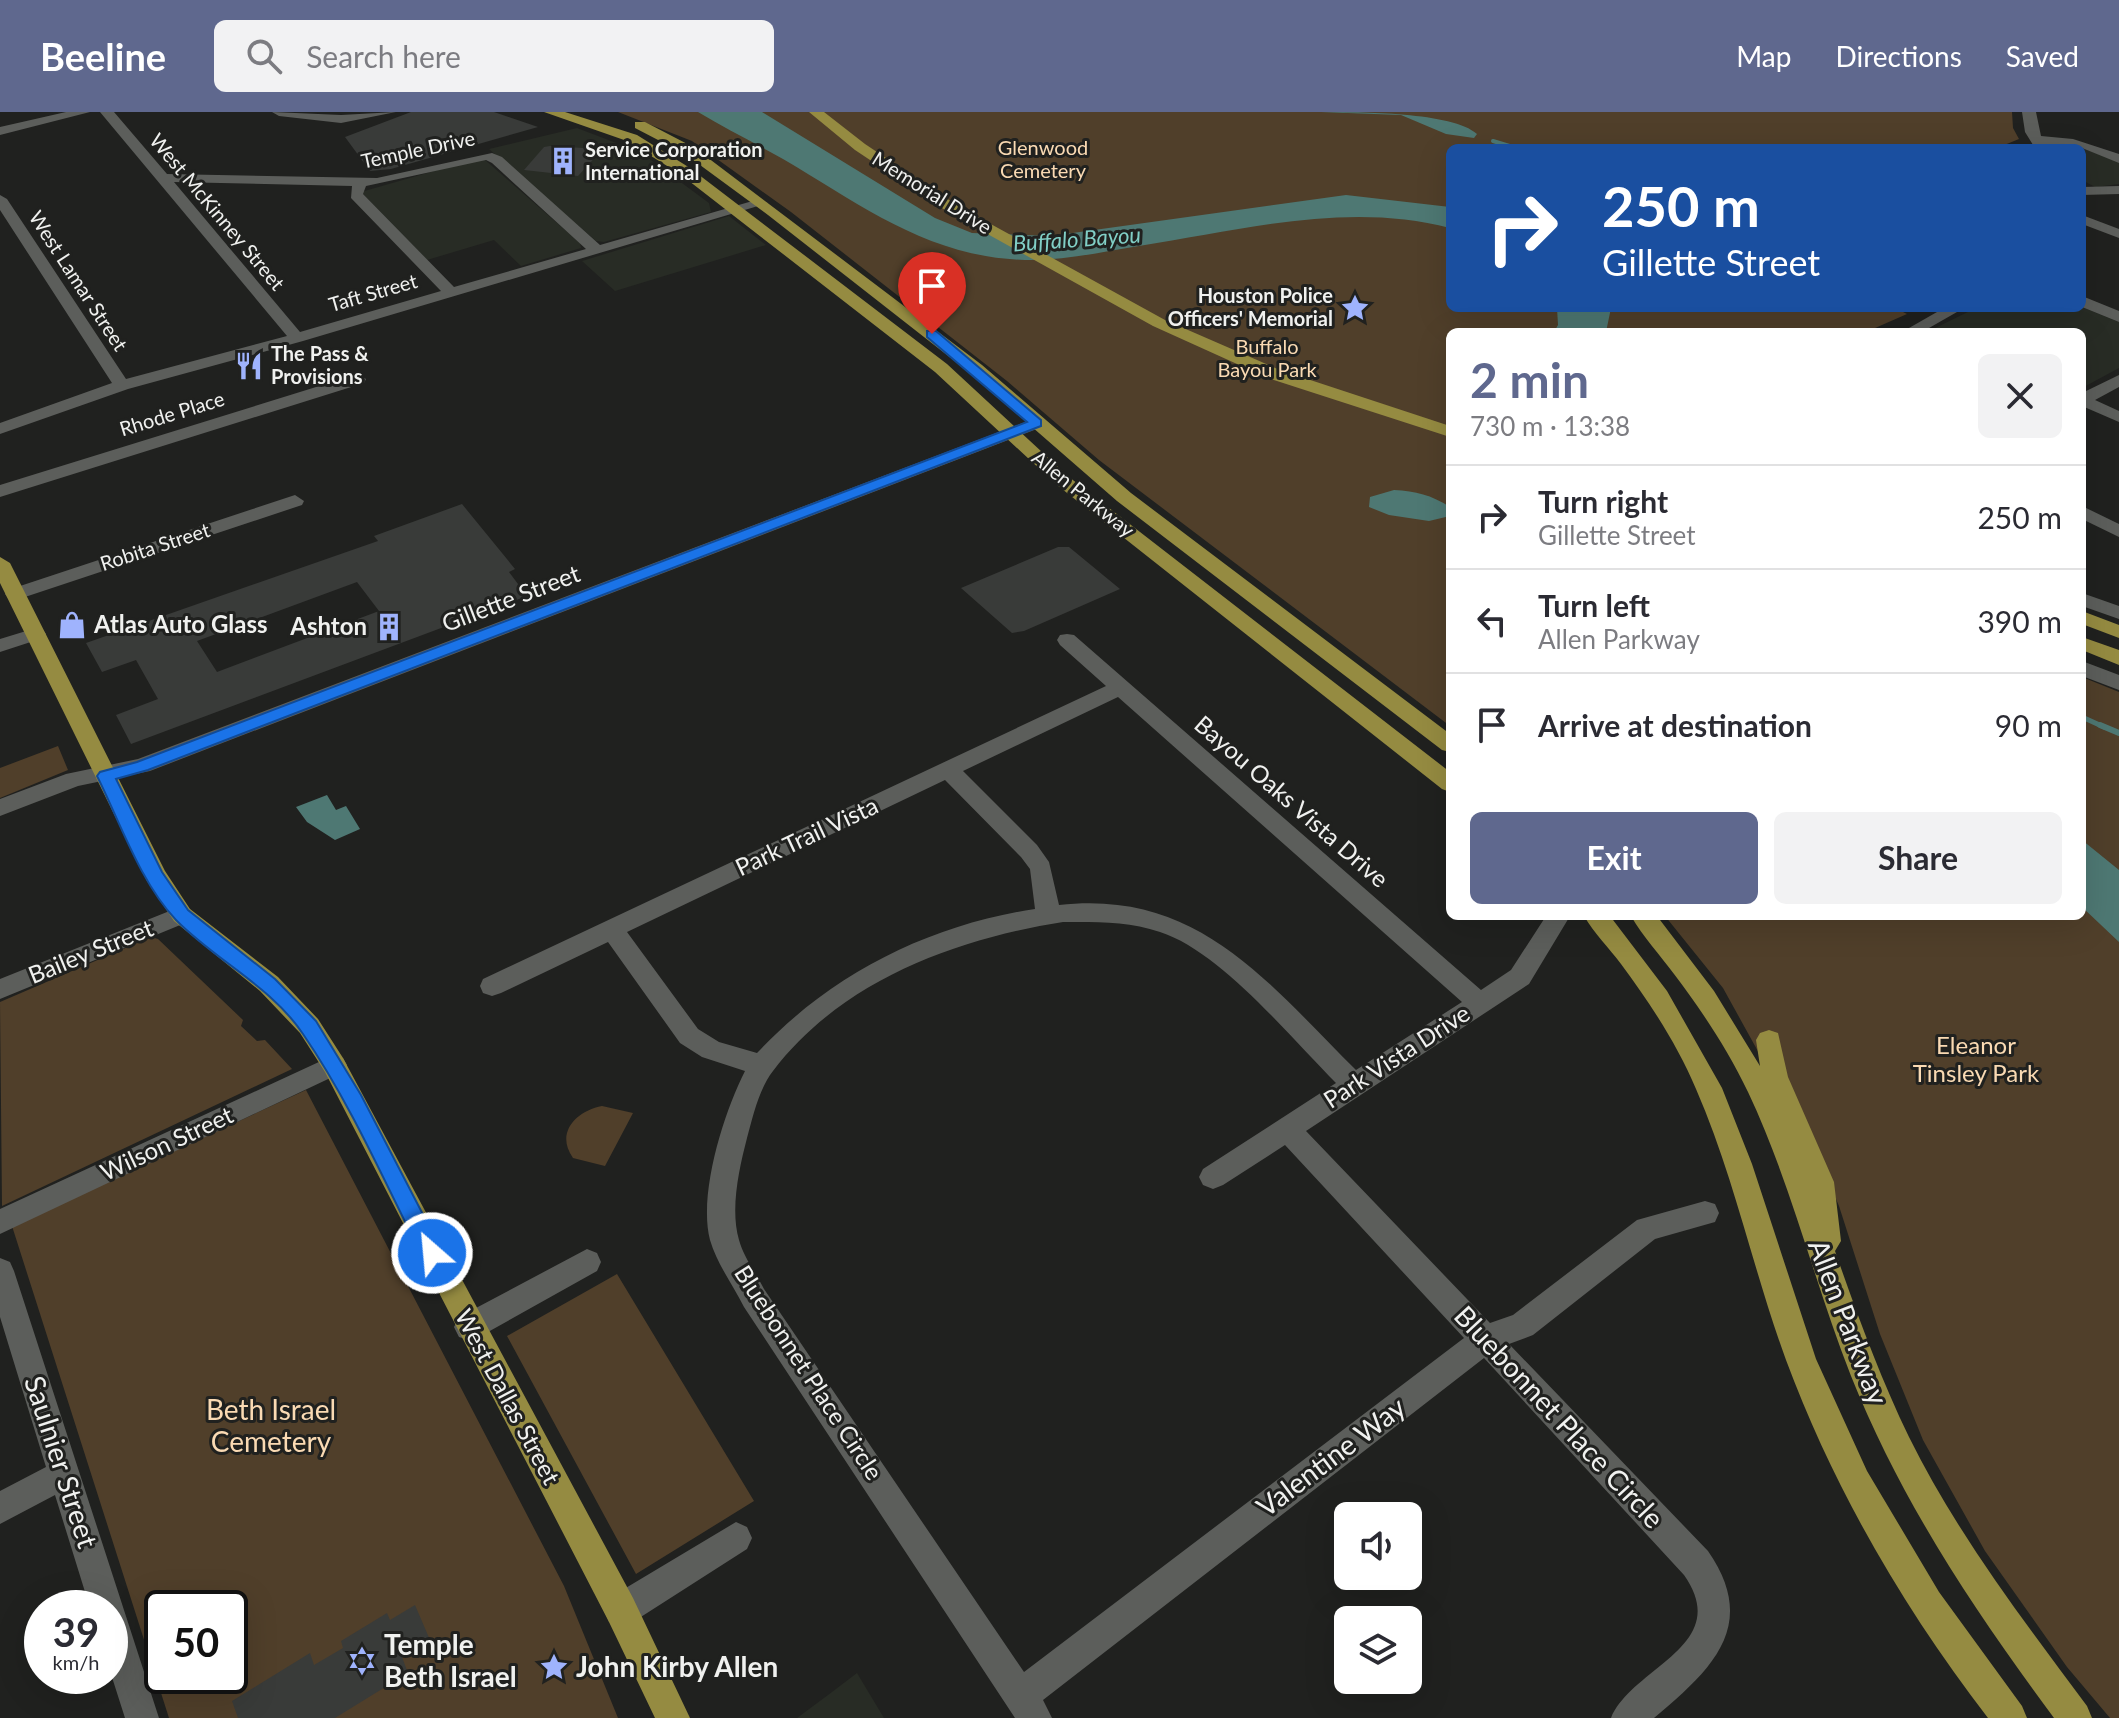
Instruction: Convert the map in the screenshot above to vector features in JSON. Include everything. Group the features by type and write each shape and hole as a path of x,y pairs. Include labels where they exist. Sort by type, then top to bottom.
{"main road":[{"name":"Allen Parkway","path":"551,112 632,138 659,151 941,368 1063,481 1446,781"},
{"name":"Allen Parkway","path":"596,112 667,137 761,203 953,351 1124,497 1446,742"},
{"name":"Memorial Drive","path":"816,112 900,175 1159,323 1234,358 1423,416 1446,417"},
{"name":"Memorial Drive","path":"840,112 944,186 1175,316 1248,349 1423,416 1446,430"},
{"path":"1025,387 1036,423"},
{"name":"West Dallas Street","path":"0,563 155,875 182,915 269,984 309,1026 334,1065 469,1327 621,1610 673,1718"},
{"path":"2086,619 2119,632"},
{"path":"2086,645 2119,658"},
{"name":"Allen Parkway","path":"1599,920 1669,1016 1709,1087 1815,1396 1884,1535 1923,1601 2008,1717"},
{"name":"Allen Parkway","path":"1646,920 1705,995 1765,1102 1785,1147 1849,1335 1899,1448 1925,1496 2022,1647 2075,1718"},
{"path":"1769,1040 1775,1077 1820,1182 1832,1283"}],"street":[{"path":"0,131 83,112"},
{"name":"West McKinney Street","path":"107,112 297,338"},
{"path":"279,112 341,119 389,112"},
{"path":"2029,112 2029,122 2040,144 2077,144"},
{"path":"2086,147 2119,159"},
{"name":"Temple Drive","path":"162,178 377,182 478,156 493,157 597,251"},
{"path":"360,183 356,195 451,293"},
{"path":"2086,191 2119,190"},
{"name":"West Lamar Street","path":"0,199 122,385"},
{"name":"Taft Street","path":"0,429 122,385 297,338 761,203"},
{"path":"2086,219 2119,234"},
{"path":"2086,303 2119,317"},
{"path":"1918,328 1948,312"},
{"name":"Rhode Place","path":"0,491 358,379"},
{"path":"2086,398 2119,380"},
{"path":"2086,402 2119,417"},
{"name":"Gillette Street","path":"0,808 74,779 106,776 142,766 1036,423"},
{"name":"Robita Street","path":"15,594 295,501"},
{"path":"2086,514 2119,531"},
{"path":"2086,601 2119,613"},
{"path":"0,646 36,634"},
{"name":"Bayou Oaks Vista Drive","path":"1067,640 1480,1003"},
{"path":"2086,670 2119,683"},
{"name":"Park Trail Vista","path":"492,986 1121,687"},
{"path":"949,770 1029,851 1041,868 1048,914"},
{"name":"Bluebonnet Place Circle","path":"1028,1707 754,1298 723,1234 725,1171 741,1115 762,1065 815,1011 884,968 971,931 1048,914 1131,916 1167,924 1211,947 1354,1085"},
{"name":"Bailey Street","path":"0,989 182,915"},
{"name":"Park Vista Drive","path":"1213,1177 1520,977 1556,920"},
{"path":"612,929 689,1036 711,1050 762,1065"},
{"name":"Wilson Street","path":"0,1222 334,1065"},
{"name":"Bluebonnet Place Circle","path":"1287,1129 1696,1563 1714,1593 1714,1623 1705,1646 1628,1718"},
{"name":"Valentine Way","path":"1028,1707 1487,1338 1523,1325 1647,1229 1705,1213"},
{"path":"469,1327 587,1262"},
{"name":"Saulnier Street","path":"0,1271 101,1590"},
{"path":"0,1508 64,1474"},
{"path":"621,1610 736,1538"},
{"path":"128,1674 142,1718"}],"shaded area":[{"path":"577,128 640,152 709,203 711,212 604,242 596,241 489,149"},
{"path":"2086,150 2119,162 2119,184 2095,187 2086,182"},
{"path":"484,159 580,243 581,248 521,266 494,240 427,260 361,192"},
{"path":"729,216 766,245 615,291 582,261"},
{"path":"2086,309 2119,322 2119,368 2086,386 2086,328 1935,328 1968,312 2086,312"},
{"path":"857,1673 884,1718 797,1718 828,1695"}],"green space":[{"name":"Buffalo Bayou Park","path":"618,112 2012,112 2013,128 2019,139 2007,144 1446,144 1446,312 1907,314 1875,328 1446,328 1446,723 1099,460 1007,381 791,212 692,141"},
{"name":"Eleanor Tinsley Park","path":"2086,679 2119,692 2119,1718 2110,1718 2067,1667 1985,1551 1923,1440 1880,1334 1839,1206 1792,1095 1765,1064 1723,988 1668,920 2086,920"},
{"path":"58,746 68,770 0,798 0,768"},
{"path":"151,937 158,939 243,1020 241,1026 257,1041 265,1040 292,1069 2,1206 0,1002"},
{"name":"Beth Israel Cemetery","path":"306,1090 564,1586 618,1718 169,1718 161,1694 248,1694 248,1590 144,1590 144,1640 12,1226"},
{"path":"602,1106 633,1113 605,1166 573,1158 566,1140 571,1124 577,1118"},
{"path":"617,1274 754,1501 636,1574 507,1336"}],"water":[{"name":"Buffalo Bayou","path":"698,112 762,112 935,218 972,233 1051,236 1346,195 1446,207 1446,227 1412,220 1334,218 1255,226 1068,258 1025,260 990,257 958,250 898,226"},
{"path":"1321,112 1381,113 1427,117 1448,121 1477,134 1474,138 1446,134 1401,115"},
{"path":"1557,312 1610,312 1607,328 1556,328"},
{"path":"1394,490 1416,493 1446,505 1446,517 1429,521 1389,515 1369,507 1370,497"},
{"path":"327,795 336,810 346,806 360,829 335,840 307,822 296,807"},
{"path":"2086,843 2119,870 2119,942 2086,911"}],"building":[{"path":"411,112 494,112 538,127 391,169 370,171 345,137"},
{"name":"Service Corporation International","path":"544,147 601,151 578,176 524,170"},
{"name":"Ashton","path":"462,504 515,569 509,572 527,596 131,744 116,715 158,699 136,660 102,672 86,643 378,541 374,536","holes":["357,582 379,611 217,672 197,641"]},
{"path":"1058,547 1069,547 1120,589 1024,631 1012,633 961,588"},
{"name":"Temple Beth Israel","path":"415,1605 430,1640 402,1657 408,1673 335,1718 238,1718 232,1701 248,1694 310,1653 314,1665 343,1648 341,1641 387,1613 390,1620"}],"waterway":[{"path":"1493,141 1503,144"},
{"path":"2086,719 2104,727"},
{"path":"2100,725 2119,733"}],"place":[{"name":"Service Corporation International","path":"563,161"},
{"name":"Houston Police Officers' Memorial","path":"1355,308"},
{"name":"The Pass & Provisions","path":"249,366"},
{"name":"Atlas Auto Glass","path":"72,625"},
{"name":"Ashton","path":"389,627"},
{"name":"Temple Beth Israel","path":"362,1661"},
{"name":"John Kirby Allen","path":"554,1667"}],"route":[{"path":"432,1253 354,1101 309,1026 269,984 182,915 155,875 106,776 142,766 422,661 1036,423 932,334"}],"park label":[{"name":"Glenwood Cemetery","path":"1043,160"}]}
